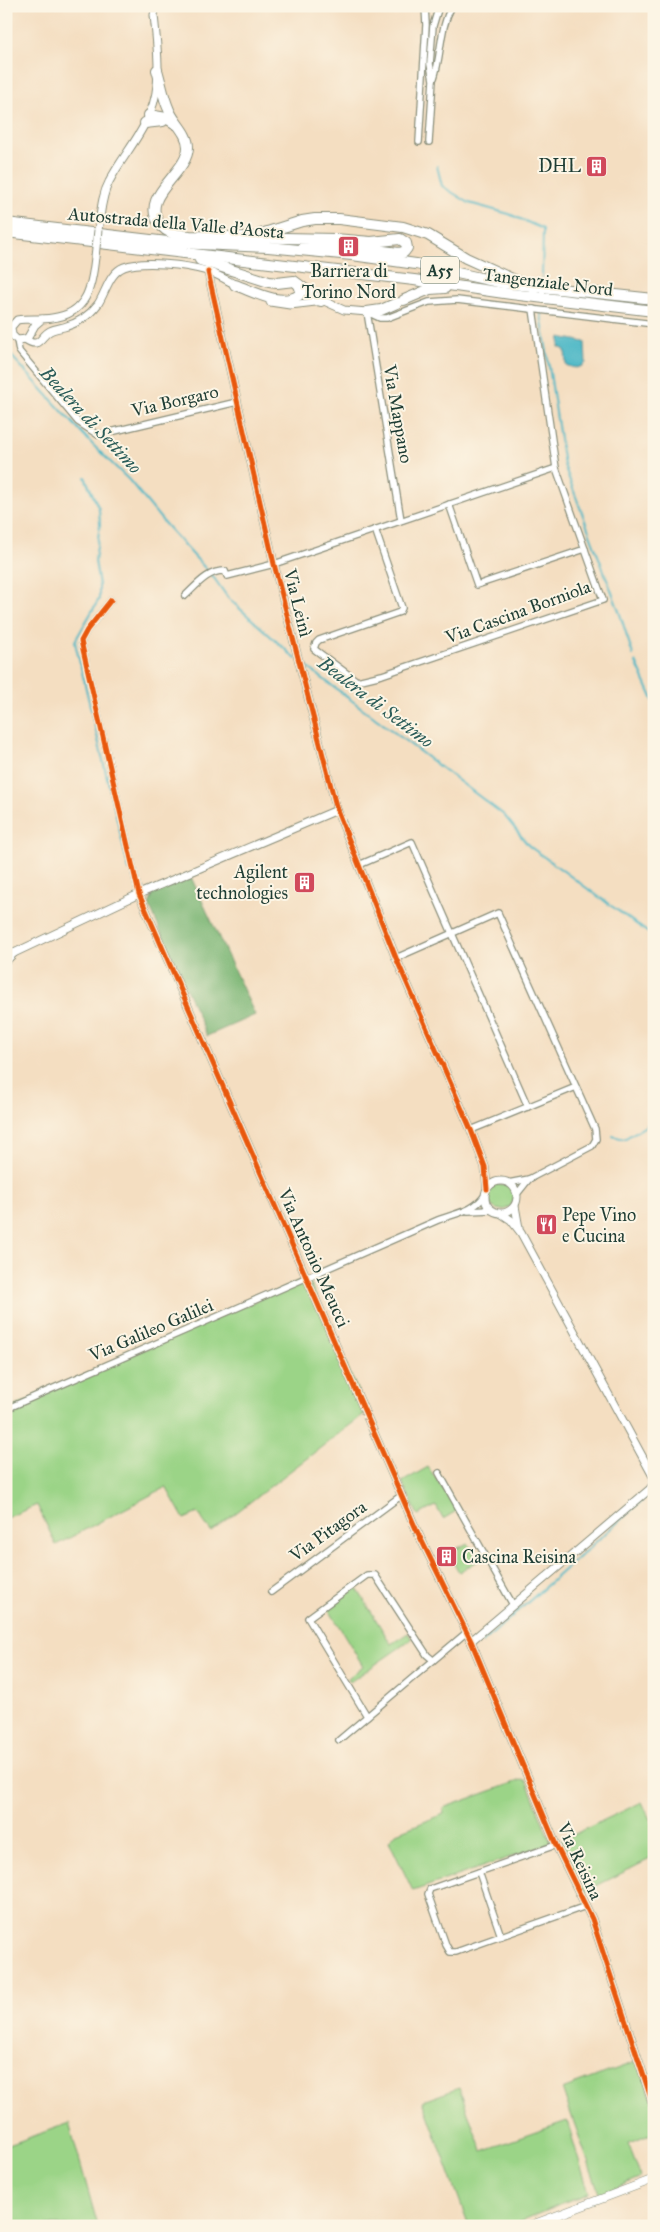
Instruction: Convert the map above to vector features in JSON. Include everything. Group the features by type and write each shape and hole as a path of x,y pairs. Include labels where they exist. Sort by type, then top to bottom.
{"highway":[{"path":"158,70 173,122 186,136 188,149 182,166 158,196 155,208 157,220 166,230 176,235 335,239 371,242 400,239 407,245 406,250 402,253"},
{"path":"147,119 173,122"},
{"path":"247,236 315,219 339,219 403,227 428,235 466,258 529,286"},
{"name":"Autostrada della Valle d'Aosta","path":"6,223 199,245 268,247 348,254"},
{"name":"Autostrada della Valle d'Aosta","path":"6,232 345,272"},
{"path":"268,247 326,244 402,253 444,270"},
{"path":"180,253 269,282 292,281 322,301"},
{"name":"Tangenziale Nord","path":"348,254 529,286 654,299"},
{"name":"Tangenziale Nord","path":"345,272 654,311"},
{"path":"235,285 266,297 286,300 299,295 301,291 299,285"},
{"path":"366,312 381,310 430,289 441,288 511,294"}],"main road":[{"path":"530,2226 654,2179"}],"street":[{"path":"150,6 154,15"},
{"path":"156,6 154,15 158,70 156,94 147,119 108,183 98,230 91,288 83,302 64,316 17,320 9,328 15,337 36,343 43,340 50,331 74,324 88,316 99,302 111,278 122,268 140,263 208,272 256,297 278,305 322,301 344,310 366,312 380,318 387,318 422,304 457,300 654,324"},
{"path":"419,142 426,25 424,6"},
{"path":"429,142 433,80 430,64 433,26 439,6"},
{"path":"433,80 438,66 444,21 452,6"},
{"name":"Via Leinì","path":"208,272 274,564 337,810 396,958 485,1166"},
{"name":"Via Cascina Borniola","path":"375,529 402,608 400,612 319,640 314,648 357,681 382,675 603,600 556,468 533,309"},
{"name":"Via Mappano","path":"366,312 401,520"},
{"path":"15,337 31,331 42,319"},
{"path":"24,320 30,324 31,331 37,335 45,335"},
{"name":"Via Borgaro","path":"15,337 19,351 78,422 98,435 237,402"},
{"path":"185,596 217,571 225,571 227,576 274,564 556,468"},
{"path":"449,504 477,585 585,549"},
{"path":"111,600 87,630 82,641 139,894"},
{"path":"6,954 14,953 139,894 337,810"},
{"path":"359,865 412,842 528,1107"},
{"name":"Via Antonio Meucci","path":"139,894 402,1495 467,1632"},
{"path":"396,958 498,913 595,1129 596,1139 592,1146 529,1179 491,1185 480,1203 468,1210"},
{"path":"6,961 14,953"},
{"path":"471,1130 576,1087"},
{"path":"485,1166 515,1189 517,1194"},
{"path":"485,1166 485,1201 491,1210"},
{"path":"521,1233 515,1206 517,1194 529,1179"},
{"path":"502,1214 507,1213 515,1206"},
{"path":"468,1210 491,1210 502,1214 511,1220 521,1233 654,1478"},
{"name":"Via Galileo Galilei","path":"6,1409 438,1220 468,1210"},
{"path":"439,1473 513,1605"},
{"path":"471,1641 652,1486"},
{"name":"Via Pitagora","path":"271,1592 402,1495"},
{"path":"367,1716 308,1618 367,1575 375,1575 427,1655 433,1660"},
{"path":"338,1740 467,1632"},
{"name":"Via Reisina","path":"467,1632 556,1846 595,1928 654,2107"},
{"path":"556,1846 430,1889 428,1894 450,1952 456,1952 586,1906"},
{"path":"479,1872 502,1936"},
{"path":"644,2080 654,2077"}],"green space":[{"path":"191,877 255,1015 207,1036 149,905 153,894"},
{"path":"501,1184 510,1188 514,1197 510,1206 501,1210 492,1206 488,1197 492,1188"},
{"path":"308,1278 367,1412 211,1532 198,1513 184,1519 166,1487 56,1545 37,1505 6,1518 6,1410"},
{"path":"428,1467 458,1510 443,1519 436,1506 418,1515 402,1482"},
{"path":"468,1543 478,1561 459,1572 448,1553"},
{"path":"356,1587 391,1644 408,1633 412,1639 350,1682 348,1678 363,1666 328,1608"},
{"path":"521,1780 526,1781 529,1787 551,1843 413,1891 389,1841 396,1833 444,1814 443,1808"},
{"path":"642,1802 654,1828 654,1857 584,1892 562,1840"},
{"path":"638,2061 654,2105 654,2134 628,2143 641,2177 600,2195 562,2089"},
{"path":"459,2088 482,2151 567,2121 589,2193 510,2226 469,2226 423,2101"},
{"path":"69,2123 98,2226 6,2226 6,2146"}],"water":[{"path":"560,337 585,342 586,363 577,368 566,365 565,350 559,347"}],"waterway":[{"path":"437,166 442,186 469,203 509,214 543,229 542,278"},
{"path":"6,189 11,193 11,214 6,213"},
{"path":"541,314 564,465 619,611 633,655"},
{"name":"Bealera di Settimo","path":"6,350 93,445 129,480 165,524 214,578 228,598 296,659"},
{"path":"85,477 99,509 100,524 95,561 99,599 75,641 129,870"},
{"path":"636,662 654,702"},
{"name":"Bealera di Settimo","path":"302,663 504,815 529,846 654,937"},
{"path":"613,1136 624,1139 654,1121"},
{"path":"482,1643 654,1490"}],"cycle path":[{"path":"208,272 274,564 337,810 396,958 471,1130 485,1167 487,1189"},
{"path":"111,600 87,630 81,641 139,894 416,1529 471,1641 556,1845 592,1919 654,2107"}],"place":[{"name":"DHL","path":"597,166"},
{"name":"Barriera di Torino Nord","path":"349,246"},
{"name":"Agilent technologies","path":"304,882"},
{"name":"Pepe Vino e Cucina","path":"546,1225"},
{"name":"Cascina Reisina","path":"446,1557"}]}
